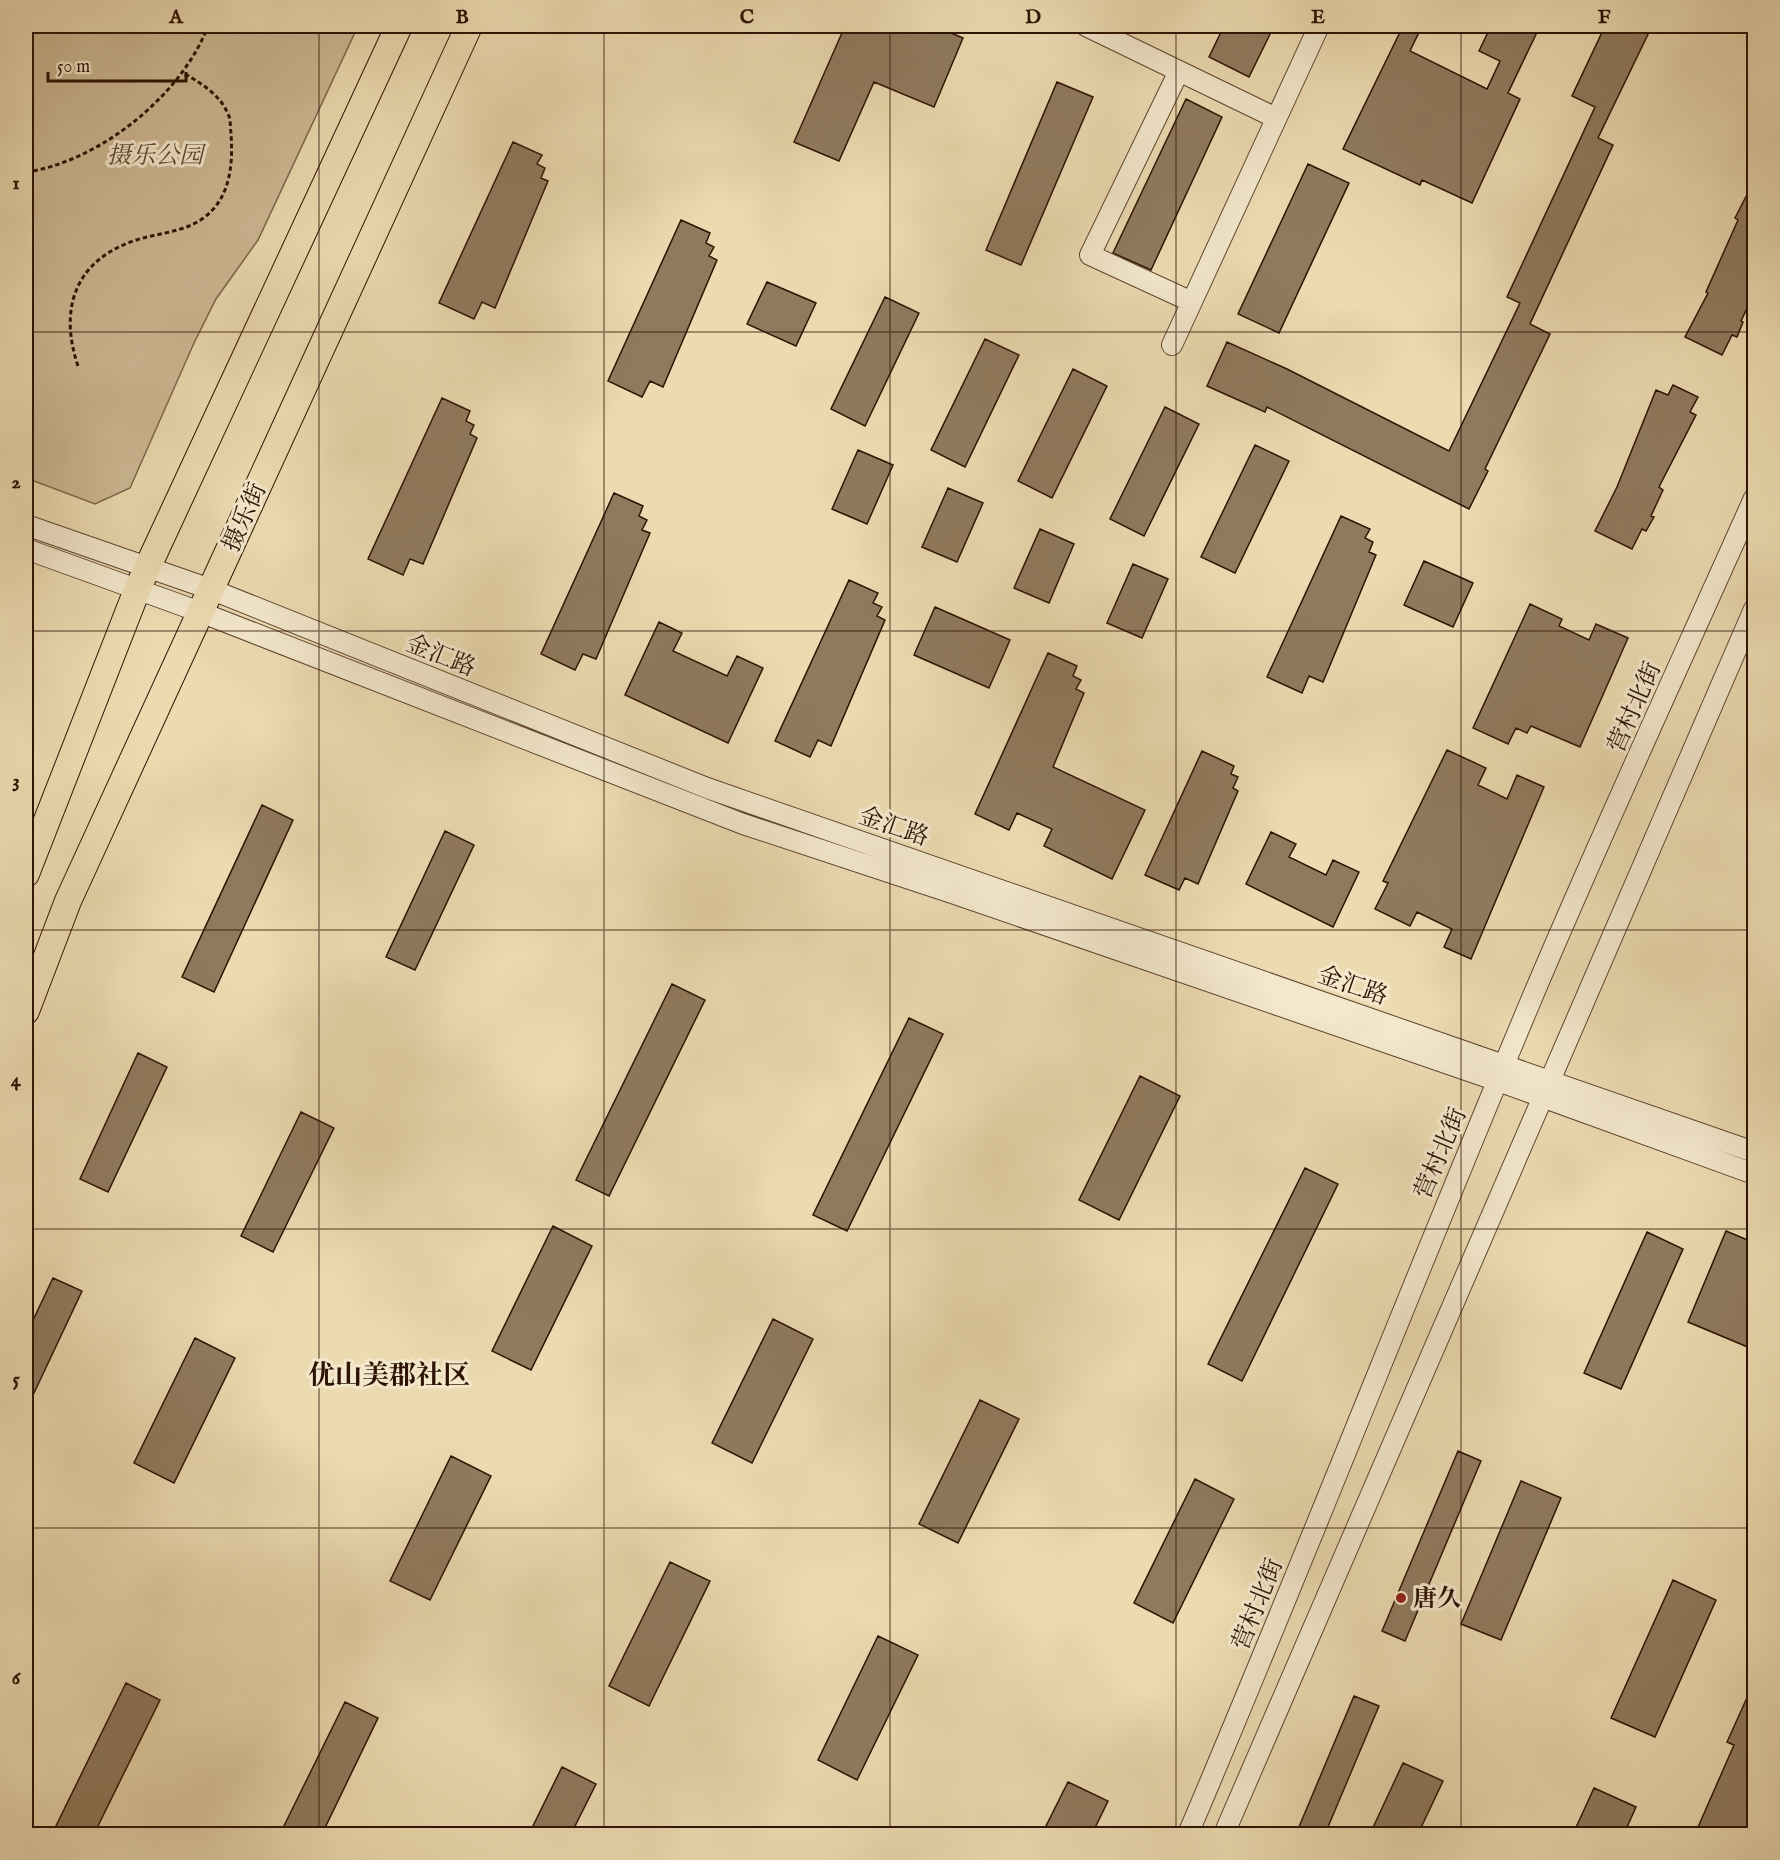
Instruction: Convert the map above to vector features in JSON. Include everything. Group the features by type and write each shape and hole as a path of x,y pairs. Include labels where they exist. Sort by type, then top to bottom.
{"main road":[{"path":"26,874 143,579 399,26"},
{"name":"摄乐街","path":"26,1011 69,901 469,26"}],"street":[{"path":"1086,26 1276,118"},
{"path":"1172,345 1319,26"},
{"path":"1179,71 1090,255 1192,302"},
{"name":"营村北街","path":"1188,1834 1267,1649 1392,1335 1501,1072 1755,498"},
{"name":"金汇路","path":"26,525 143,579"},
{"name":"金汇路","path":"26,549 143,579 205,600 743,824 1501,1072 1755,1174"},
{"path":"1224,1834 1755,609"},
{"name":"金汇路","path":"1547,1089 1755,1152"}],"path":[{"path":"26,172 82,154 129,127 167,93 201,45 208,26"},
{"path":"78,366 69,341 70,308 80,278 100,258 128,243 172,233 203,219 222,198 232,172 229,115 213,93 182,72"}],"green space":[{"name":"摄乐公园","path":"26,26 358,26 258,240 216,299 194,343 130,488 95,504 26,478"}],"building":[{"path":"845,26 934,26 963,38 934,107 874,82 839,161 794,142"},
{"path":"1224,26 1274,26 1249,77 1209,57"},
{"path":"1403,26 1422,26 1410,51 1487,89 1500,61 1479,51 1491,26 1540,26 1508,93 1520,99 1472,203 1422,180 1420,185 1343,149"},
{"path":"1605,26 1652,26 1598,138 1613,145 1530,324 1550,334 1485,469 1488,471 1469,509 1267,407 1265,412 1207,386 1227,342 1287,369 1449,451 1520,303 1507,297 1595,107 1572,96"},
{"path":"1057,82 1093,97 1021,265 986,250"},
{"path":"1186,99 1222,117 1151,270 1113,253"},
{"path":"513,142 542,155 537,164 545,168 541,178 548,181 495,308 482,302 474,319 439,303"},
{"path":"1308,164 1349,183 1279,333 1238,314"},
{"path":"1755,179 1755,281 1748,293 1753,296 1741,321 1743,322 1737,337 1732,335 1722,355 1685,337 1708,293 1706,292 1738,220 1735,218"},
{"path":"681,220 710,233 706,243 714,247 709,256 717,260 663,387 650,381 642,397 608,381"},
{"path":"767,282 816,303 796,346 747,324"},
{"path":"885,297 919,313 865,426 831,409"},
{"path":"985,339 1019,355 965,467 931,450"},
{"path":"1073,369 1107,386 1052,498 1018,481"},
{"path":"1673,385 1698,397 1690,412 1696,415 1659,487 1663,490 1651,516 1654,517 1646,531 1642,529 1632,549 1595,531 1617,487 1656,390 1668,395"},
{"path":"442,398 470,411 466,421 474,425 470,434 477,438 423,564 410,559 403,575 368,559"},
{"path":"1165,407 1199,424 1144,536 1110,519"},
{"path":"1255,445 1289,461 1235,573 1201,557"},
{"path":"858,450 893,465 867,524 832,509"},
{"path":"948,488 983,503 957,562 922,547"},
{"path":"614,493 643,506 639,516 647,520 642,530 650,533 596,659 583,654 575,670 541,654"},
{"path":"1341,516 1370,529 1365,538 1373,542 1369,552 1376,555 1323,682 1309,676 1302,693 1267,677"},
{"path":"1040,529 1074,544 1049,603 1014,588"},
{"path":"1424,561 1473,583 1453,627 1404,605"},
{"path":"1133,564 1168,579 1142,638 1107,623"},
{"path":"849,580 878,593 873,603 882,607 877,616 885,620 831,746 818,740 810,757 775,741"},
{"path":"1530,604 1562,619 1559,626 1589,640 1596,624 1628,638 1580,747 1531,726 1527,733 1516,728 1508,744 1473,728"},
{"path":"935,607 1010,640 989,688 914,655"},
{"path":"659,622 682,633 673,651 727,676 737,656 763,668 728,743 625,695"},
{"path":"1048,653 1077,666 1073,676 1081,680 1076,689 1084,693 1053,767 1145,810 1112,879 1044,846 1052,829 1017,813 1009,830 975,814"},
{"path":"1447,750 1486,768 1478,785 1507,799 1517,775 1544,787 1471,959 1444,947 1452,929 1417,912 1410,926 1375,909 1388,883 1383,881"},
{"path":"1202,751 1234,766 1231,774 1238,777 1233,788 1238,791 1198,884 1185,878 1179,890 1145,875"},
{"path":"262,805 293,820 214,992 182,977"},
{"path":"445,831 474,845 415,970 386,957"},
{"path":"1271,832 1296,844 1289,857 1326,875 1333,860 1359,872 1333,927 1246,884"},
{"path":"672,984 705,1000 609,1196 576,1180"},
{"path":"909,1018 943,1034 847,1231 813,1215"},
{"path":"138,1053 167,1067 108,1192 80,1179"},
{"path":"1140,1076 1180,1096 1119,1220 1079,1200"},
{"path":"301,1112 334,1128 273,1252 241,1236"},
{"path":"1305,1168 1338,1184 1242,1381 1208,1364"},
{"path":"553,1226 592,1246 531,1370 492,1351"},
{"path":"1726,1231 1755,1243 1755,1350 1688,1322"},
{"path":"1647,1232 1683,1249 1621,1389 1584,1373"},
{"path":"53,1278 82,1291 26,1410 26,1335"},
{"path":"773,1319 813,1339 752,1463 712,1443"},
{"path":"195,1338 235,1358 174,1483 134,1463"},
{"path":"980,1400 1019,1419 958,1543 919,1524"},
{"path":"1458,1451 1481,1461 1405,1641 1382,1631"},
{"path":"451,1456 491,1476 430,1600 390,1581"},
{"path":"1195,1479 1234,1499 1173,1623 1134,1603"},
{"path":"1521,1481 1561,1498 1501,1640 1461,1624"},
{"path":"670,1562 710,1581 649,1706 609,1686"},
{"path":"1673,1580 1716,1600 1655,1737 1611,1718"},
{"path":"878,1636 918,1655 857,1780 818,1760"},
{"path":"1755,1680 1755,1826 1751,1834 1695,1834 1734,1745 1727,1742"},
{"path":"126,1683 160,1700 94,1834 52,1834"},
{"path":"1354,1696 1379,1706 1325,1834 1296,1834"},
{"path":"345,1702 378,1718 322,1834 280,1834"},
{"path":"1403,1763 1443,1781 1418,1834 1370,1834"},
{"path":"562,1767 596,1784 571,1834 529,1834"},
{"path":"1068,1782 1108,1801 1092,1834 1042,1834"},
{"path":"1594,1788 1636,1807 1624,1834 1573,1834"}],"place":[{"name":"唐久","path":"1401,1598"}],"district":[{"name":"优山美郡社区","path":"389,1375"}]}
